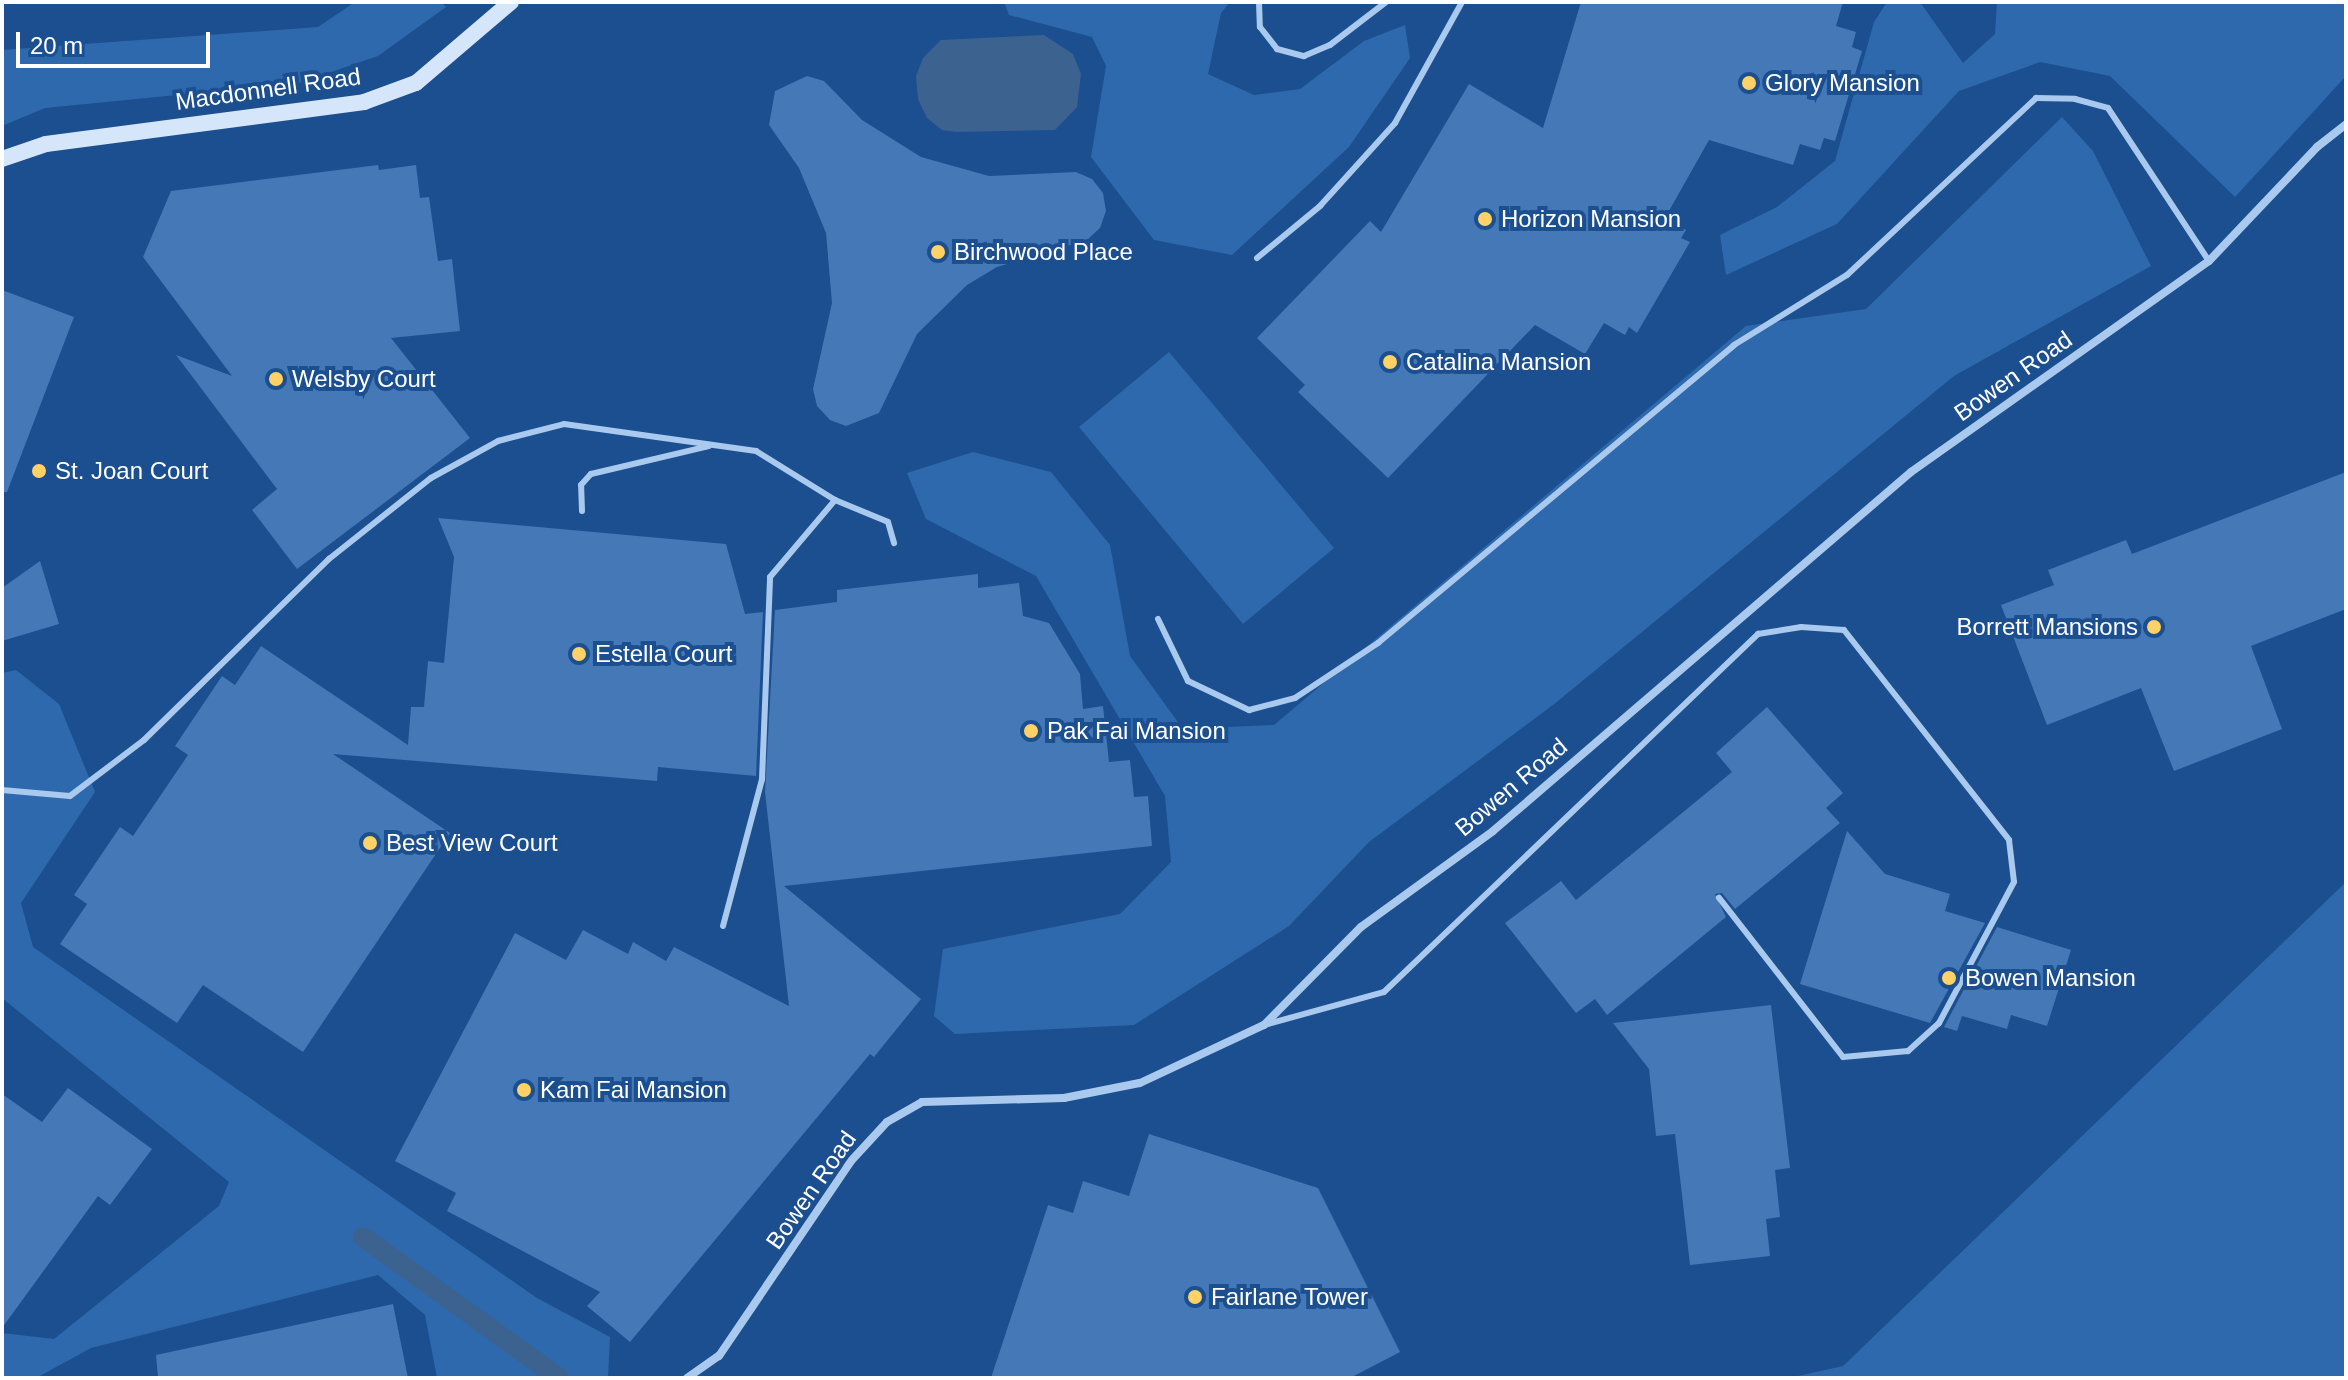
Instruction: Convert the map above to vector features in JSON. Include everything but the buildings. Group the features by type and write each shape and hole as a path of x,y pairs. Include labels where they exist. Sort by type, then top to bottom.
{"street":[{"name":"Macdonnell Road","path":"2,159 46,144 364,102 416,83 511,2"},
{"name":"Bowen Road","path":"687,1378 719,1356 851,1161 887,1122 922,1102 1064,1098 1140,1083 1264,1025 1361,927 1493,831 1911,472 2209,261 2346,124"}],"lane":[{"path":"1259,2 1260,27 1277,49 1304,56 1330,45 1386,2"},
{"path":"1257,258 1320,206 1395,123 1462,2"},
{"path":"1158,619 1188,681 1249,710 1295,698 1378,643 1734,345 1847,275 2036,98 2075,99 2108,108 2209,261"},
{"path":"2,790 70,796 144,740 329,559 431,478 498,441 564,424 756,451 835,500 888,522 894,543"},
{"path":"582,511 581,485 591,474 713,445"},
{"path":"723,926 762,779 770,577 835,500"},
{"path":"1264,1025 1384,992 1758,634 1801,627 1844,630 2009,840 2014,882 1939,1023 1908,1051 1843,1057 1719,898"}],"shaded area":[{"path":"355,2 441,2 446,7 378,56 299,83 45,108 2,126 2,50 318,27"},
{"path":"1004,2 1230,2 1221,13 1208,74 1254,95 1300,89 1364,41 1405,25 1410,58 1349,147 1232,255 1154,240 1091,157 1106,66 1092,37 1009,15"},
{"path":"1887,2 1920,2 1963,63 1995,34 1997,2 2346,2 2346,76 2235,197 2110,76 2040,62 1959,91 1837,224 1726,275 1720,235 1777,207 1835,161 1874,22"},
{"path":"1044,35 1073,54 1081,74 1077,107 1055,130 956,132 942,130 927,118 918,99 916,76 923,58 941,40"},
{"path":"2062,117 2093,151 2151,266 1954,376 1553,705 1369,842 1289,926 1134,1025 955,1034 934,1016 943,949 1120,914 1171,862 1165,796 1036,576 926,519 907,473 973,452 1051,472 1110,545 1130,656 1183,729 1274,725 1746,326 1866,309"},
{"path":"1169,352 1334,548 1243,624 1079,427"},
{"path":"16,670 59,704 95,792 21,903 33,947 537,1298 610,1337 608,1378 437,1378 425,1315 378,1275 91,1348 36,1378 2,1378 2,1333 54,1339 219,1206 229,1182 2,998 2,673"},
{"path":"2346,882 2346,1378 1789,1378 1843,1366"}],"waterway":[{"path":"363,1237 559,1378"}],"place":[{"name":"Glory Mansion","path":"1749,83"},
{"name":"Horizon Mansion","path":"1485,219"},
{"name":"Birchwood Place","path":"938,252"},
{"name":"Catalina Mansion","path":"1390,362"},
{"name":"Welsby Court","path":"276,379"},
{"name":"St. Joan Court","path":"39,471"},
{"name":"Borrett Mansions","path":"2154,627"},
{"name":"Estella Court","path":"579,654"},
{"name":"Pak Fai Mansion","path":"1031,731"},
{"name":"Best View Court","path":"370,843"},
{"name":"Bowen Mansion","path":"1949,978"},
{"name":"Kam Fai Mansion","path":"524,1090"},
{"name":"Fairlane Tower","path":"1195,1297"}]}
